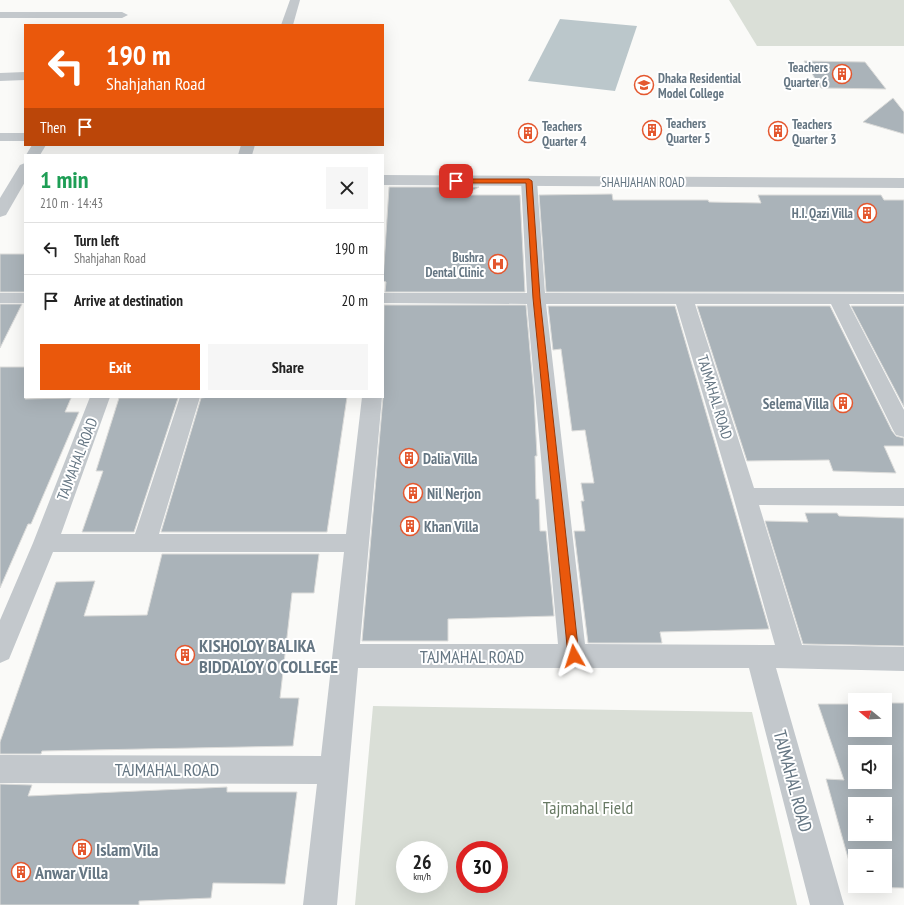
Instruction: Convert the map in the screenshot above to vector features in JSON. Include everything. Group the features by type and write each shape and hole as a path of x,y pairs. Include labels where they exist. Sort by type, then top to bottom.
{"street":[{"path":"287,24 295,0"},
{"path":"0,15 125,10 117,24"},
{"path":"0,77 24,76"},
{"path":"0,137 24,137"},
{"name":"SHAHJAHAN ROAD","path":"384,170 904,172"},
{"path":"0,212 21,182 24,172"},
{"name":"SHAHJAHAN ROAD","path":"384,180 904,183"},
{"path":"529,181 536,298 574,656"},
{"path":"0,298 24,298"},
{"path":"384,298 904,299"},
{"name":"TAJMAHAL ROAD","path":"684,299 745,496 792,657"},
{"path":"837,299 904,430"},
{"name":"TAJMAHAL ROAD","path":"0,651 45,543 100,398"},
{"path":"144,543 190,398"},
{"path":"320,905 372,398"},
{"path":"745,496 904,497"},
{"path":"45,543 357,543"},
{"name":"TAJMAHAL ROAD","path":"346,656 759,656 904,659"},
{"name":"TAJMAHAL ROAD","path":"759,656 827,905"},
{"name":"TAJMAHAL ROAD","path":"0,769 334,770"}],"green space":[{"path":"729,0 904,0 904,46 757,46"},
{"name":"Tajmahal Field","path":"373,706 752,712 797,905 355,905"}],"shaded area":[{"path":"560,19 637,26 615,91 528,81"}],"building":[{"name":"Teachers Quarter 6","path":"804,61 865,62 886,89 821,88"},
{"path":"893,98 904,112 904,134 863,122"},
{"path":"389,187 479,187 464,195 520,195 525,292 385,292 386,282 384,281"},
{"path":"612,194 613,200 708,200 709,202 761,203 758,195 881,195 884,200 904,200 904,292 546,292 539,195"},
{"path":"0,254 24,254 24,292 0,292"},
{"path":"0,304 22,304 0,348"},
{"path":"384,305 526,305 534,396 537,456 535,456 536,499 539,499 540,531 546,531 554,616 448,619 448,641 362,641 384,398"},
{"path":"548,306 675,306 769,629 660,632 662,643 588,643 574,531 585,531 581,501 584,501 581,483 594,483 585,430 572,431 561,349 553,350"},
{"path":"697,306 830,306 892,431 896,436 904,438 904,446 884,446 896,473 833,471 829,460 747,461"},
{"path":"851,306 904,306 904,407"},
{"path":"0,367 24,367 25,399 71,398 65,412 79,412 31,524 28,524 0,588"},
{"path":"119,398 178,398 134,532 82,532 103,471 96,471"},
{"path":"201,398 347,398 327,532 161,532"},
{"path":"805,513 837,513 839,516 904,518 904,646 803,644 765,521 808,522"},
{"path":"162,554 319,554 314,593 292,593 280,698 299,698 293,746 42,751 41,754 0,754 0,742 56,582 95,581 84,616 147,615"},
{"path":"892,703 904,703 904,888 892,888 892,849 848,849 848,858 826,779 844,780 818,704 848,704 848,737 892,737"},
{"path":"0,784 32,785 28,796 227,787 227,792 297,792 285,884 213,883 211,898 139,901 139,905 0,905"}],"place":[{"name":"Teachers Quarter 6","path":"842,74"},
{"name":"Dhaka Residential Model College","path":"644,85"},
{"name":"Teachers Quarter 5","path":"652,130"},
{"name":"Teachers Quarter 3","path":"778,131"},
{"name":"Teachers Quarter 4","path":"528,133"},
{"name":"H.I. Qazi Villa","path":"867,213"},
{"name":"Bushra Dental Clinic","path":"498,264"},
{"name":"Selema Villa","path":"843,403"},
{"name":"Dalia Villa","path":"409,458"},
{"name":"Nil Nerjon","path":"413,493"},
{"name":"Khan Villa","path":"410,526"},
{"name":"KISHOLOY BALIKA BIDDALOY O COLLEGE","path":"185,655"},
{"name":"Islam Vila","path":"82,849"},
{"name":"Anwar Villa","path":"21,872"}],"route":[{"path":"456,181 529,181 536,298 574,656"}]}
